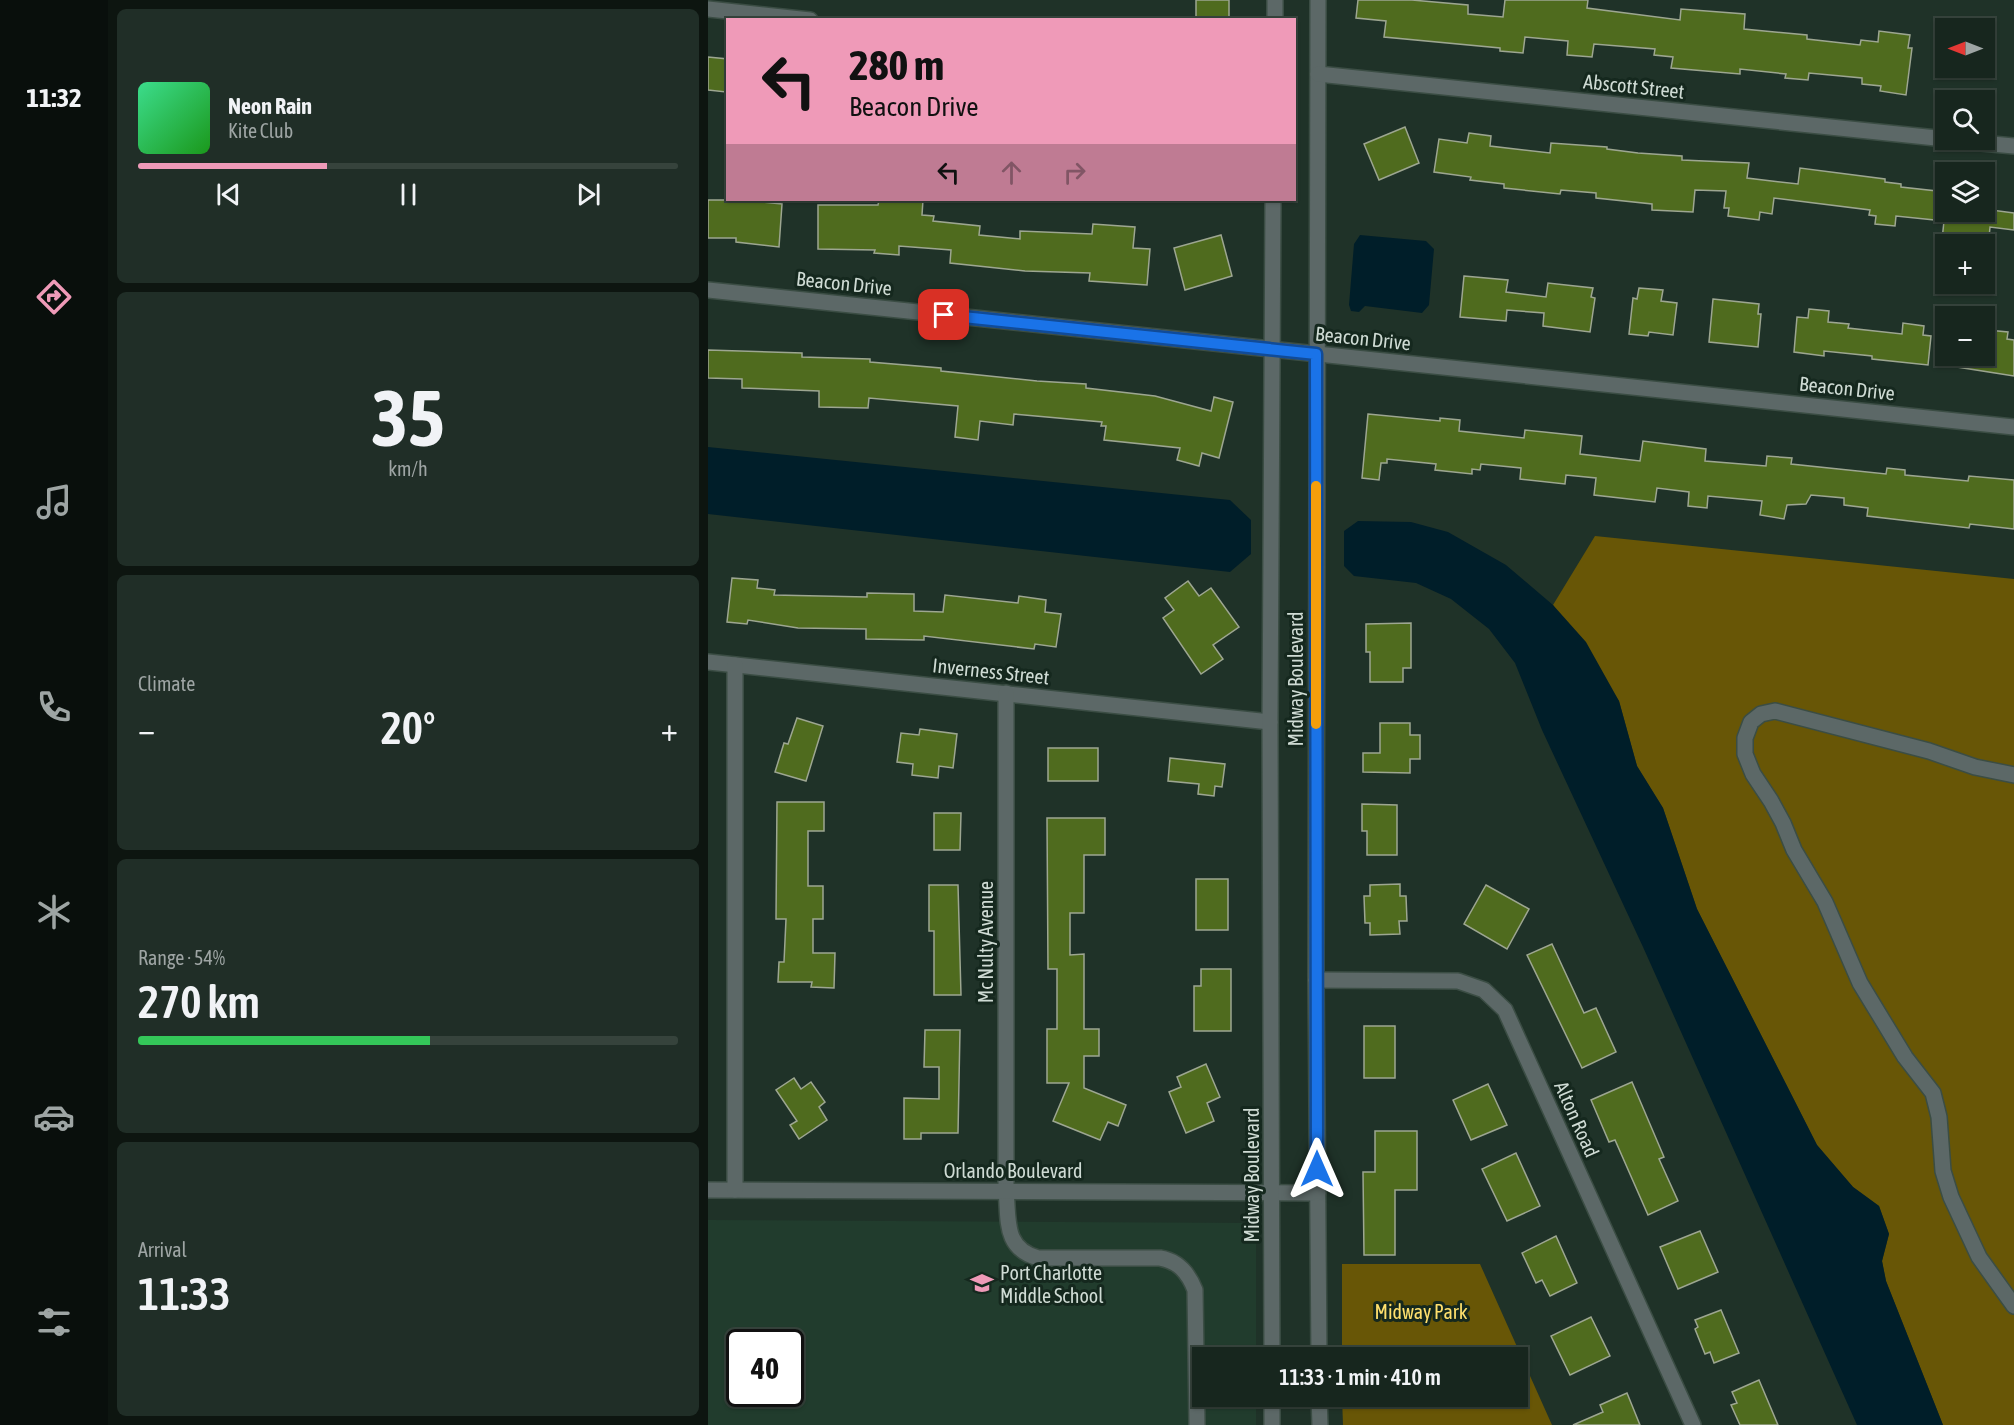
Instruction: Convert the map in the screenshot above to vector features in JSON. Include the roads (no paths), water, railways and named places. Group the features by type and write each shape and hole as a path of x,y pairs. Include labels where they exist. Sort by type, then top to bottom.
{"street":[{"path":"1275,0 1275,18"},
{"name":"Midway Boulevard","path":"1318,0 1316,980 1319,1347"},
{"path":"708,9 791,18"},
{"name":"Abscott Street","path":"1318,74 1935,138"},
{"name":"Abscott Street","path":"1995,144 2014,146"},
{"name":"Midway Boulevard","path":"1272,1347 1270,722 1273,201"},
{"name":"Beacon Drive","path":"708,290 2014,427"},
{"name":"Inverness Street","path":"708,662 1270,722"},
{"path":"735,665 735,1190"},
{"name":"Mc Nulty Avenue","path":"1006,693 1006,1191 1010,1234 1016,1244 1032,1256 1160,1258 1174,1262 1184,1270 1195,1290 1197,1425"},
{"path":"2014,775 1976,767 1929,751 1775,711 1761,714 1751,722 1745,738 1745,754 1753,774 1771,801 1794,850 1825,902 1860,983 1905,1057 1933,1093 1939,1117 1943,1171 1951,1197 1979,1257 2014,1306"},
{"name":"Alton Road","path":"1316,980 1458,981 1484,990 1504,1010 1693,1425"},
{"name":"Orlando Boulevard","path":"708,1190 1318,1193"},
{"path":"1272,1407 1272,1425"},
{"path":"1319,1407 1320,1425"}],"water":[{"path":"1360,235 1426,241 1434,249 1429,305 1422,313 1365,306 1359,312 1351,311 1349,305 1354,244"},
{"path":"708,447 1230,500 1251,520 1251,554 1230,572 708,514"},
{"path":"1358,521 1411,522 1448,532 1506,565 1553,605 1586,642 1619,701 1637,766 1663,808 1697,909 1817,1145 1853,1187 1879,1206 1889,1234 1882,1261 1886,1281 1943,1425 1857,1425 1643,947 1542,730 1515,663 1489,629 1451,599 1416,583 1354,576 1344,566 1344,531"}],"place":[{"name":"Port Charlotte Middle School","path":"982,1283"}],"park label":[{"name":"Midway Park","path":"1421,1311"}]}
